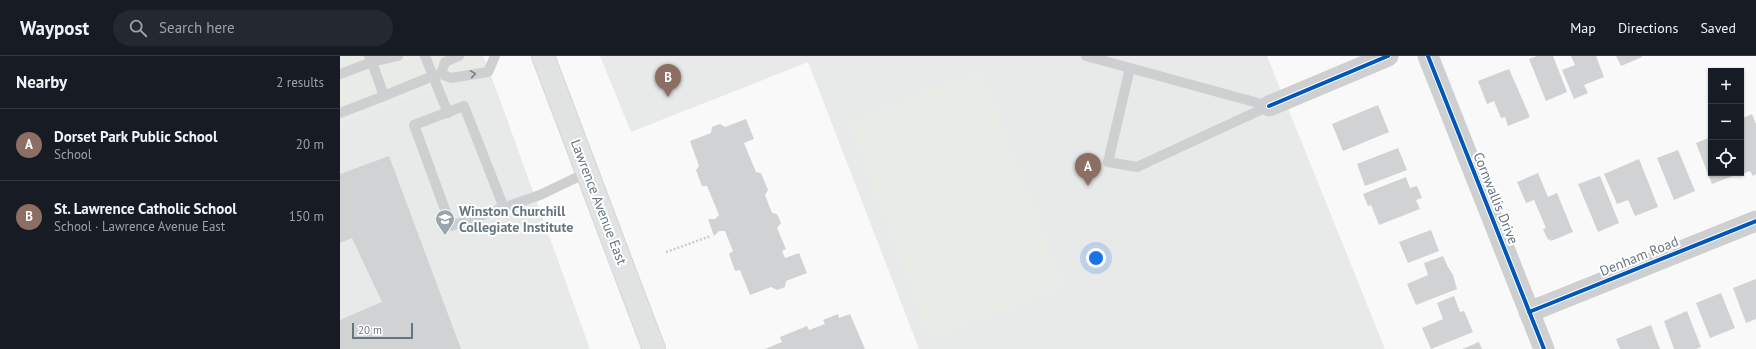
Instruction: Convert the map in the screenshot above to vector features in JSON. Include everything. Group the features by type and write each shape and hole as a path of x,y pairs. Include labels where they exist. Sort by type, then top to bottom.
{"main road":[{"name":"Lawrence Avenue East","path":"543,56 654,349"}],"street":[{"path":"1269,106 1388,56"},
{"name":"Cornwallis Drive","path":"1428,56 1544,349"},
{"name":"Denham Road","path":"1529,312 1756,221"}],"lane":[{"path":"340,74 370,59 398,56"},
{"path":"425,56 437,76 448,113"},
{"path":"437,76 445,62 459,56"},
{"path":"340,113 437,76 451,78 488,72 495,56"},
{"path":"1086,56 1269,106"},
{"path":"370,59 384,96"},
{"path":"1130,68 1108,162 1137,167 1269,106"},
{"path":"504,208 464,106 414,125 451,226 504,208 540,195 588,172"}],"path":[{"path":"666,252 711,236"}],"shaded area":[{"path":"340,56 483,56 488,67 340,122"},
{"path":"600,56 1267,56 1385,349 919,349 808,62 631,132"},
{"name":"Winston Churchill Collegiate Institute","path":"488,67 590,349 340,349 340,122"},
{"path":"981,71 1063,287 930,338 849,122"}],"building":[{"path":"1537,56 1553,56 1567,92 1546,101 1529,59"},
{"path":"1571,56 1596,56 1604,77 1584,85 1588,93 1574,99 1562,70 1575,65"},
{"path":"1616,56 1642,56 1642,57 1621,66"},
{"path":"1509,69 1530,117 1508,126 1505,117 1501,118 1494,101 1487,104 1478,81"},
{"path":"1378,105 1389,132 1343,151 1332,124"},
{"path":"1752,114 1756,124 1756,174 1753,176 1750,171 1744,173 1744,118"},
{"path":"746,119 754,139 744,143 756,172 761,173 768,190 765,195 772,213 777,214 781,223 777,228 786,249 782,251 785,258 799,253 807,273 786,281 785,287 777,290 771,287 750,295 740,270 735,271 729,254 733,251 725,231 719,231 714,236 708,219 715,219 719,215 707,186 702,186 696,170 699,166 690,141 711,133 712,127 720,124 725,127"},
{"path":"1708,138 1708,174 1696,143"},
{"path":"1398,148 1407,170 1365,186 1357,164"},
{"path":"1678,150 1695,191 1674,200 1657,158"},
{"path":"389,156 461,349 340,349 340,320 382,302 352,238 340,243 340,174"},
{"path":"1639,159 1658,207 1635,216 1628,200 1617,204 1604,174"},
{"path":"1538,173 1548,197 1557,193 1573,232 1551,241 1550,239 1548,240 1543,229 1546,228 1534,200 1526,203 1517,182"},
{"path":"1600,176 1619,223 1598,232 1578,184"},
{"path":"1709,176 1733,176 1712,184"},
{"path":"1406,177 1410,188 1417,186 1422,198 1416,200 1420,209 1379,225 1371,205 1368,206 1363,194"},
{"path":"1431,230 1439,251 1408,263 1399,242"},
{"path":"1443,256 1453,275 1457,289 1416,305 1407,284 1428,275 1424,263"},
{"path":"1756,279 1756,319 1746,323 1733,288"},
{"path":"1721,293 1735,328 1710,338 1696,303"},
{"path":"1454,296 1460,312 1464,311 1473,332 1431,349 1422,328 1443,319 1437,303"},
{"path":"1687,311 1701,347 1696,349 1674,349 1664,321"},
{"path":"838,314 839,318 850,314 865,349 765,349 782,342 780,337 807,326 809,330 825,324 823,320"},
{"path":"1651,325 1660,349 1620,349 1616,339"},
{"path":"1479,342 1482,349 1462,349"}],"cycle path":[{"path":"1269,106 1388,56"},
{"path":"1428,56 1544,349"},
{"path":"1529,312 1756,221"}],"place":[{"name":"St. Lawrence Catholic School","path":"668,97"},
{"name":"Dorset Park Public School","path":"1088,186"},
{"name":"Winston Churchill Collegiate Institute","path":"445,236"}]}
